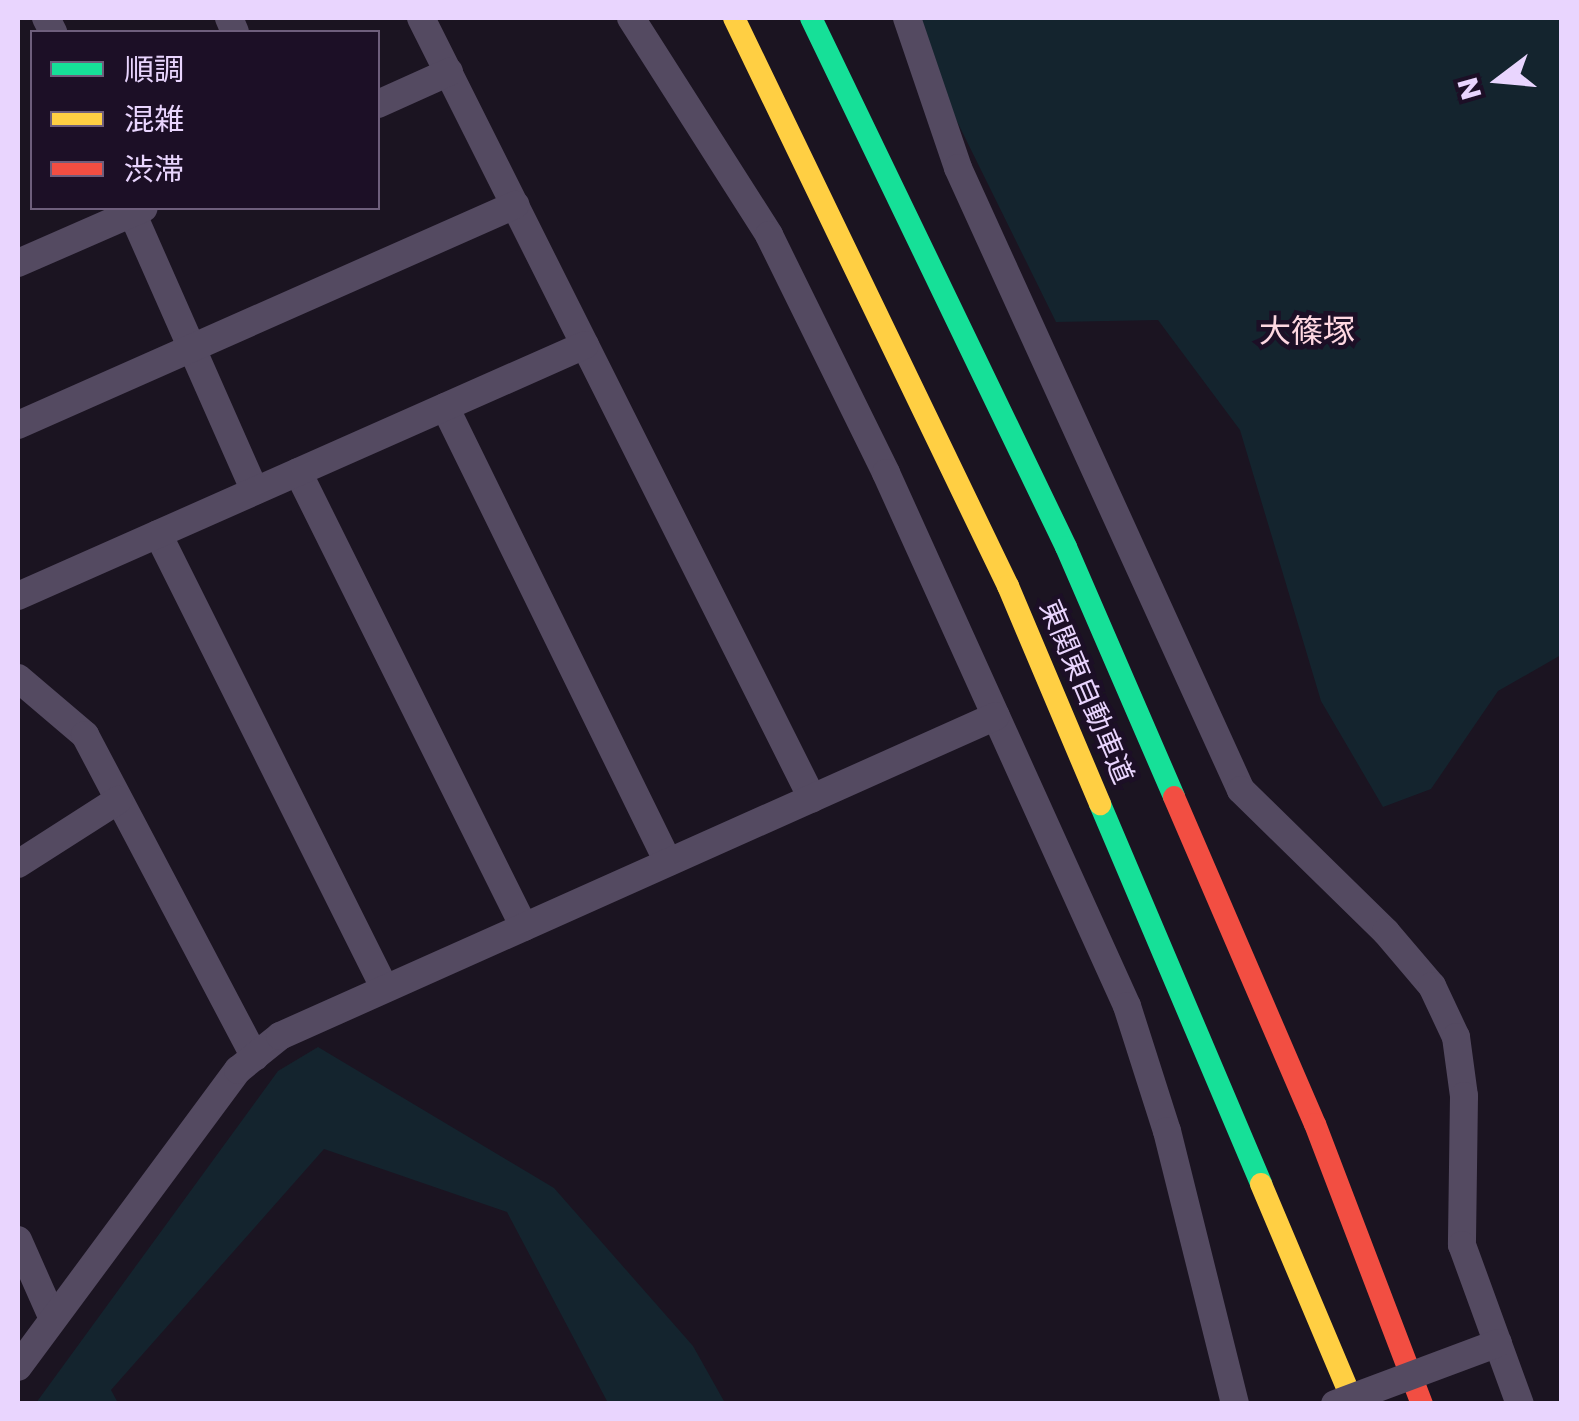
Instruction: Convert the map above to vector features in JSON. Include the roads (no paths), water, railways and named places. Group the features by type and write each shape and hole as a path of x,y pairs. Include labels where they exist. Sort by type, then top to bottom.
{"highway":[{"name":"東関東自動車道","path":"734,18 1008,586 1354,1404"},
{"name":"東関東自動車道","path":"810,18 1066,547 1315,1124 1422,1404"}],"street":[{"path":"421,18 812,798"},
{"path":"631,18 768,235 996,716 1127,1006 1167,1132 1236,1404"},
{"path":"907,18 958,168 1241,790 1386,932 1432,986 1456,1037 1464,1096 1462,1244 1520,1404"},
{"path":"380,103 449,72"},
{"path":"18,425 515,205"},
{"path":"18,264 133,210"},
{"path":"135,210 255,491"},
{"path":"18,596 585,345"},
{"path":"444,407 668,862"},
{"path":"298,472 524,927"},
{"path":"158,534 385,989"},
{"path":"18,678 85,735 255,1057"},
{"path":"18,1367 255,1057 280,1036 996,716"},
{"path":"18,864 118,800"},
{"path":"18,1240 53,1319"},
{"path":"1336,1404 1498,1342"}],"district":[{"name":"大篠塚","path":"1307,331"}]}
